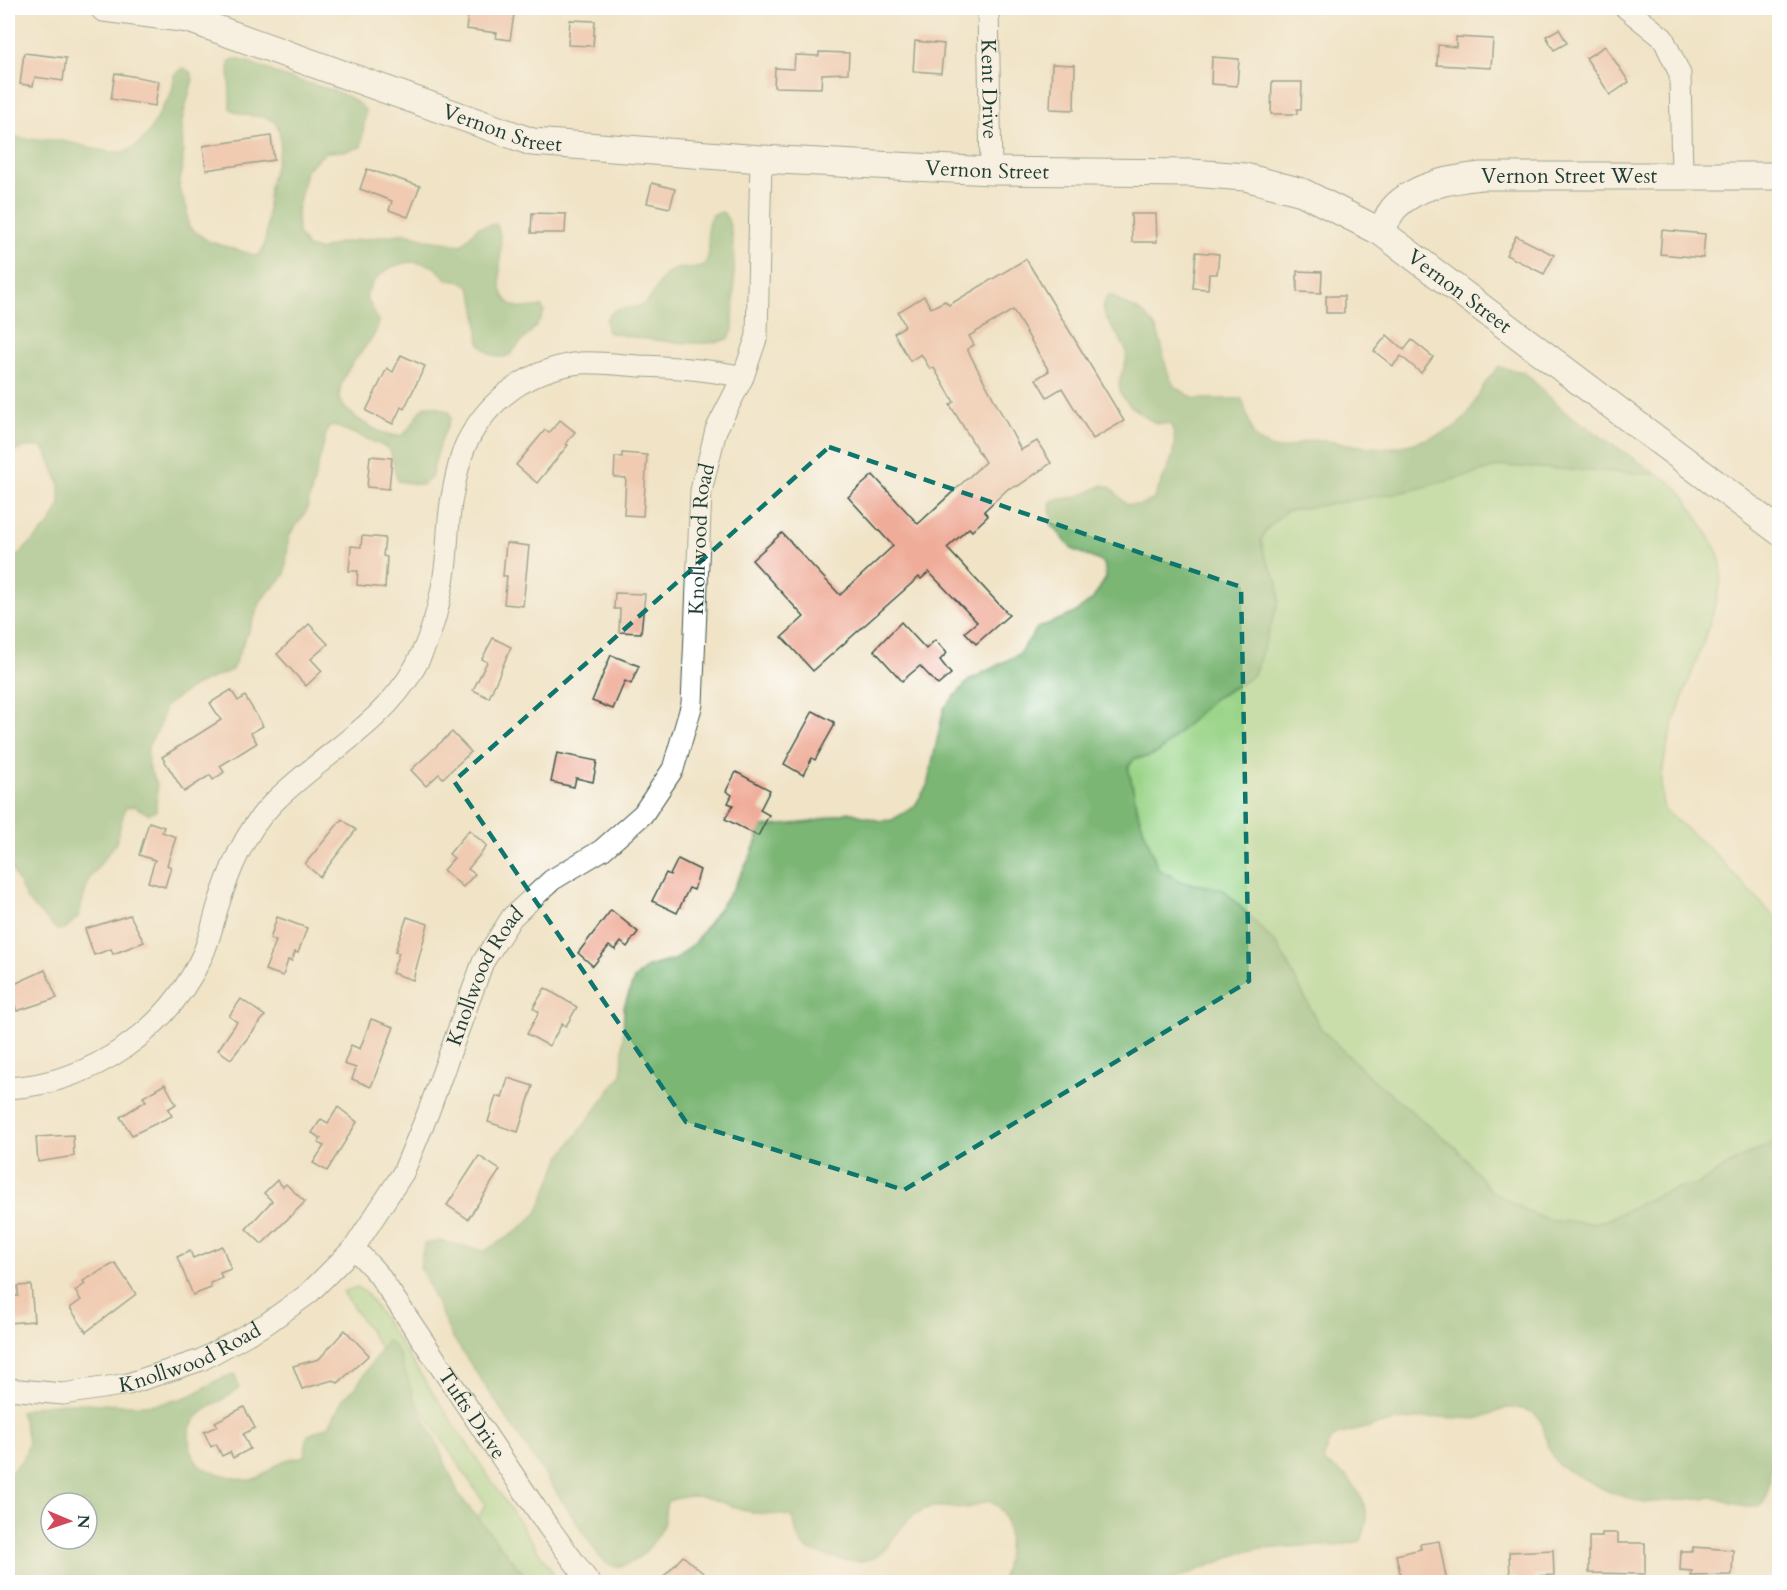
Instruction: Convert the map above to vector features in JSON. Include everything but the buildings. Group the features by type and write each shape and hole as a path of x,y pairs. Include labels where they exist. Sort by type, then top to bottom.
{"street":[{"name":"Vernon Street","path":"104,8 190,13 532,142 761,159 990,171 1192,173 1245,177 1302,192 1381,232 1779,532"},
{"name":"Kent Drive","path":"988,8 990,171"},
{"path":"1626,8 1663,38 1680,75 1682,176"},
{"name":"Knollwood Road","path":"8,1389 63,1394 118,1386 201,1360 275,1318 308,1294 354,1248 403,1173 428,1113 483,962 512,917 552,880 602,850 643,814 674,769 692,704 700,491 716,430 743,377 757,336 761,159"},
{"name":"Vernon Street West","path":"1381,232 1395,207 1419,192 1450,179 1481,176 1779,176"},
{"path":"8,1088 27,1087 83,1071 132,1045 171,1008 204,953 221,895 242,842 273,803 385,706 415,668 434,621 445,565 452,494 466,442 498,397 539,373 581,363 706,369 743,377"},
{"name":"Tufts Drive","path":"354,1248 378,1274 547,1525 589,1582"}],"highlighted area":[{"path":"829,447 1241,587 1249,981 904,1190 686,1122 454,781"}],"green space":[{"path":"234,59 340,93 366,111 361,147 346,151 326,152 306,170 297,212 298,233 307,247 319,250 339,243 406,233 429,240 462,245 478,227 496,224 500,233 500,285 504,296 511,304 523,308 542,307 544,312 537,324 510,355 501,357 488,353 479,342 475,301 466,284 447,279 432,266 411,262 392,267 377,279 366,296 377,318 377,329 345,375 339,399 349,412 366,424 395,436 405,433 425,406 435,406 449,412 451,418 440,443 431,478 422,485 398,481 393,458 386,447 333,425 328,427 306,512 289,536 285,575 262,599 232,670 196,685 165,706 160,726 148,746 148,766 157,785 156,811 148,814 134,806 125,808 116,843 89,879 78,917 65,929 57,930 27,900 8,861 8,565 50,524 60,503 60,485 42,447 25,447 8,454 8,135 62,141 105,151 128,150 138,144 148,133 171,94 174,75 184,68 191,73 193,79 182,120 183,161 179,188 187,208 188,226 208,241 257,256 261,253 266,238 269,189 280,148 279,131 273,121 242,114 230,108 229,62"},
{"path":"722,212 728,219 733,248 733,330 729,338 704,343 688,343 651,340 607,332 606,319 613,311 645,303 666,274 675,269 696,268 704,265 709,253 709,221 712,215"},
{"path":"1109,295 1140,312 1151,321 1157,330 1165,364 1175,387 1195,399 1242,399 1254,437 1274,448 1288,448 1309,440 1384,448 1397,447 1450,430 1463,420 1488,379 1499,367 1524,372 1565,412 1657,474 1502,466 1409,491 1286,511 1265,531 1261,541 1265,557 1278,582 1279,601 1255,672 1247,680 1213,699 1159,752 1148,757 1135,758 1128,767 1139,816 1158,869 1182,882 1223,889 1278,946 1321,1029 1370,1077 1457,1149 1491,1191 1528,1212 1553,1221 1591,1223 1606,1220 1683,1186 1697,1185 1737,1160 1779,1140 1779,1430 1774,1437 1769,1486 1764,1502 1758,1507 1745,1507 1712,1497 1643,1503 1607,1491 1559,1466 1548,1447 1542,1422 1534,1413 1522,1408 1507,1408 1477,1419 1440,1417 1395,1421 1337,1435 1328,1445 1324,1458 1326,1464 1348,1477 1363,1500 1367,1521 1360,1541 1336,1546 1249,1550 1167,1582 1001,1582 1008,1553 1007,1524 998,1506 988,1501 966,1508 937,1507 921,1511 909,1519 878,1555 867,1560 852,1561 820,1554 802,1545 790,1516 761,1514 702,1497 681,1497 668,1501 663,1525 651,1545 634,1560 625,1565 616,1566 607,1564 599,1556 451,1335 420,1267 424,1244 441,1241 485,1251 516,1232 537,1213 561,1156 622,1074 624,1007 634,979 648,967 676,959 695,942 734,887 751,855 762,827 811,822 849,812 880,821 892,820 914,807 927,786 944,708 969,680 1019,654 1037,628 1073,614 1092,600 1106,578 1104,563 1072,549 1052,525 1050,504 1053,500 1077,497 1103,485 1111,488 1126,504 1139,505 1153,500 1166,473 1175,442 1170,424 1156,423 1134,408 1123,397 1119,384 1126,355 1122,342 1108,322 1103,309"},
{"path":"1502,466 1657,474 1670,482 1691,506 1720,559 1721,578 1709,625 1670,734 1661,787 1664,810 1711,850 1779,922 1779,1140 1737,1160 1697,1185 1683,1186 1656,1196 1607,1220 1591,1223 1553,1221 1528,1212 1491,1191 1457,1149 1370,1077 1321,1029 1278,946 1223,889 1182,882 1158,869 1139,816 1128,767 1135,758 1148,757 1213,699 1247,680 1255,672 1279,601 1278,582 1265,557 1261,541 1265,531 1285,511 1409,491"},
{"path":"357,1287 367,1294 553,1573 543,1582 450,1582 485,1504 343,1292"},
{"path":"386,1341 391,1343 398,1352 416,1404 436,1441 459,1495 530,1582 8,1582 8,1474 22,1460 28,1446 20,1412 37,1406 55,1404 145,1405 162,1403 190,1396 218,1380 235,1374 239,1388 198,1416 190,1429 189,1442 193,1457 198,1464 231,1477 250,1480 260,1477 281,1462 304,1456 308,1435 329,1426 343,1399 356,1387"}]}
